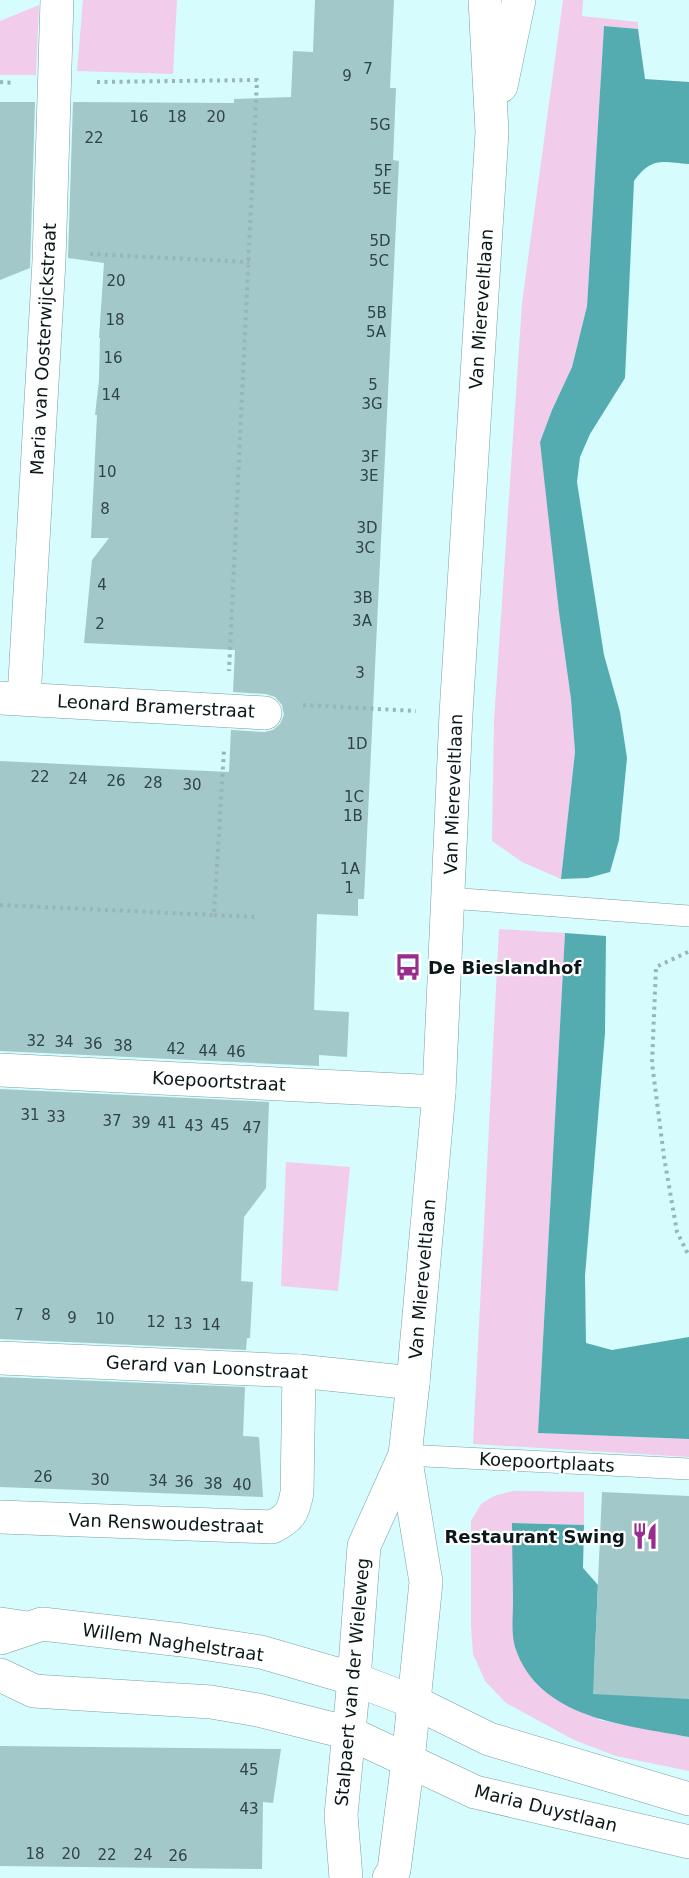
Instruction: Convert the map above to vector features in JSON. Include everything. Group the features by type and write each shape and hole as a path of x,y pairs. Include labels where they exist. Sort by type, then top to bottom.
{"street":[{"name":"Maria van Oosterwijckstraat","path":"12,698 49,252 57,0"},
{"name":"Van Miereveltlaan","path":"405,1455 439,1092 456,714 492,132 485,0"},
{"name":"Van Miereveltlaan","path":"492,132 519,0"},
{"name":"Leonard Bramerstraat","path":"12,698 265,713"},
{"name":"Koepoortstraat","path":"0,1070 439,1092"},
{"name":"Gerard van Loonstraat","path":"0,1358 299,1371 413,1383"},
{"name":"Van Renswoudestraat","path":"0,1517 272,1527 285,1521 294,1510 297,1493 299,1371"},
{"name":"Stalpaert van der Wieleweg","path":"346,1878 341,1815 354,1679 363,1546 405,1455"},
{"path":"388,1878 394,1870 408,1761 426,1582 405,1455"},
{"name":"Willem Naghelstraat","path":"0,1638 42,1624 182,1640 261,1652 354,1679 414,1702"},
{"path":"0,1675 34,1691 211,1702 258,1710 348,1733 408,1761"},
{"path":"414,1702 489,1739 689,1799"},
{"name":"Maria Duystlaan","path":"408,1761 475,1792 689,1842"}],"lane":[{"path":"449,898 689,916"},
{"name":"Koepoortplaats","path":"405,1455 689,1469"},
{"path":"0,1618 42,1624"},
{"path":"0,1692 34,1691"}],"path":[{"path":"0,82 257,80 227,711 214,915"},
{"path":"49,252 249,262"},
{"name":"Leonard Bramerstraat","path":"265,713 295,704 456,714"},
{"path":"0,905 256,917"},
{"path":"689,952 656,967 652,1064 664,1157 677,1232 689,1256"}],"shaded area":[{"path":"83,0 177,0 173,74 77,71"},
{"path":"563,0 583,0 582,16 638,22 638,29 604,26 587,306 572,367 540,442 571,699 575,752 561,879 522,862 492,841 494,721 522,303"},
{"path":"39,5 36,75 0,75 0,21"},
{"path":"499,929 565,933 538,1433 689,1439 689,1457 473,1444"},
{"path":"286,1162 350,1167 338,1291 281,1286"},
{"path":"513,1491 584,1492 584,1525 512,1523 599,1720 689,1737 689,1771 616,1756 574,1740 506,1703 485,1681 473,1654 471,1521 481,1504 494,1496"}],"water":[{"path":"604,26 638,29 645,79 689,82 689,164 658,162 646,168 634,181 625,378 590,434 580,457 577,482 604,655 620,712 627,758 619,840 610,872 588,878 561,879 575,752 571,699 540,442 572,367 587,306"},
{"path":"565,933 606,936 605,1033 585,1276 586,1343 612,1350 689,1337 689,1439 538,1433"},
{"path":"512,1523 584,1525 583,1568 598,1585 594,1676 689,1681 689,1737 638,1728 587,1714 564,1704 543,1690 526,1671 515,1647 513,1636"}],"building":[{"path":"315,0 394,0 390,88 396,88 393,160 399,161 364,899 358,899 358,916 317,914 314,1010 349,1012 347,1057 319,1055 319,1066 0,1051 0,761 229,772 231,730 264,732 273,730 280,724 284,715 282,705 275,697 266,694 233,692 235,650 84,643 92,560 109,538 91,538 97,415 95,415 99,380 104,263 68,258 73,102 234,103 234,99 291,97 293,51 313,52"},
{"path":"0,102 35,102 30,268 0,280"},
{"path":"0,1089 269,1102 266,1188 244,1217 241,1281 253,1282 250,1338 247,1338 246,1350 0,1339"},
{"path":"0,1377 245,1387 243,1436 259,1437 263,1497 0,1487"},
{"path":"602,1492 689,1496 689,1699 593,1694"},
{"path":"0,1746 281,1749 273,1803 263,1802 262,1869 0,1866"}],"place":[{"name":"De Bieslandhof","path":"408,967"},
{"name":"Restaurant Swing","path":"645,1536"}]}
